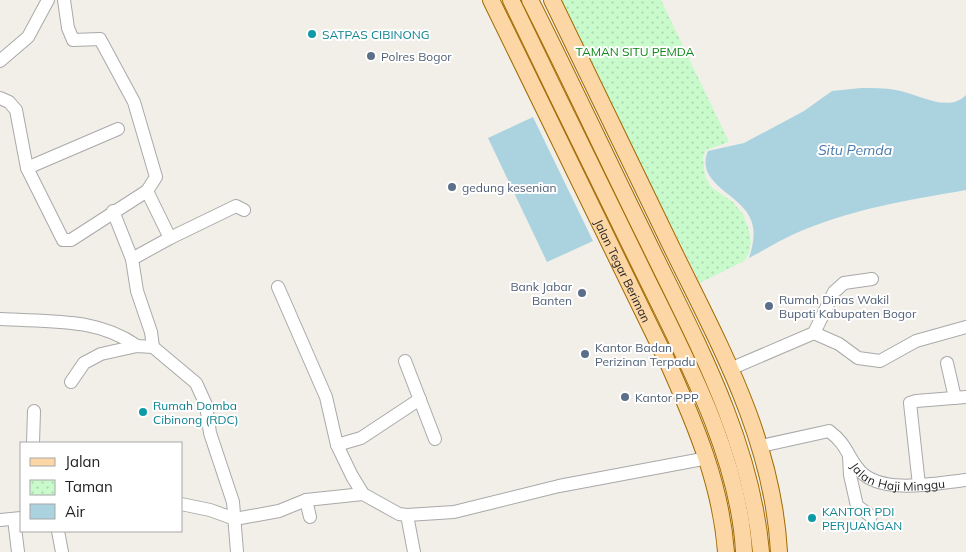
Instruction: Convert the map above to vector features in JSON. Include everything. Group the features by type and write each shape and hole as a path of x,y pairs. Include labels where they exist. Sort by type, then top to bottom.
{"main road":[{"name":"Jalan Tegar Beriman","path":"491,0 669,366 708,458 722,516 726,552"},
{"name":"Jalan Tegar Beriman","path":"510,0 677,341 723,449 740,513 744,552"},
{"path":"530,0 689,325 739,444 754,498 760,552"},
{"path":"552,0 730,369 761,446 771,486 779,552"},
{"path":"539,99 555,91"},
{"path":"599,181 614,173"},
{"path":"689,325 706,317"}],"street":[{"path":"2,56 28,36 48,0"},
{"path":"0,98 9,102 16,110 27,168 63,240 71,240 147,191 156,177 134,102 100,39 73,40 68,28 64,0"},
{"path":"27,168 118,130"},
{"path":"147,191 170,238"},
{"path":"132,259 236,206 244,210"},
{"path":"113,212 132,259 137,291 151,332 153,347"},
{"path":"730,369 814,333 834,292 844,283 872,279"},
{"path":"278,287 326,397 337,445 363,494 399,514 454,512 559,486 708,458"},
{"path":"0,319 86,324 110,330 136,346"},
{"path":"814,333 839,344 858,358 880,362 916,341 966,327"},
{"path":"71,382 84,363 102,354 136,346 153,347 196,382 206,406 210,433 233,502 237,552"},
{"path":"405,361 435,439"},
{"path":"919,485 910,403 960,397 947,363"},
{"path":"337,445 362,438 420,399"},
{"path":"33,442 34,411"},
{"name":"Jalan Haji Minggu","path":"761,446 829,431 841,440 860,471 870,479 893,486 966,480"},
{"path":"849,454 850,475 857,506 871,516"},
{"path":"182,504 210,510 235,520 279,511 306,500 363,494"},
{"path":"306,500 310,518"},
{"path":"407,515 414,552"},
{"path":"0,520 18,519 18,552"},
{"path":"58,532 62,552"}],"green space":[{"name":"TAMAN SITU PEMDA","path":"559,0 661,0 729,142 706,150 703,158 705,176 711,187 733,202 743,214 751,242 749,253 744,261 700,283"}],"water":[{"name":"Situ Pemda","path":"861,88 896,90 941,103 950,103 966,95 966,190 900,202 835,218 794,234 749,258 753,239 751,220 739,203 713,180 708,172 705,162 708,151 744,143 804,111 832,91"},
{"path":"533,117 593,241 547,262 488,138"}],"place":[{"name":"SATPAS CIBINONG","path":"312,34"},
{"name":"Polres Bogor","path":"371,56"},
{"name":"gedung kesenian","path":"452,187"},
{"name":"Bank Jabar Banten","path":"582,293"},
{"name":"Rumah Dinas Wakil Bupati Kabupaten Bogor","path":"769,306"},
{"name":"Kantor Badan Perizinan Terpadu","path":"585,354"},
{"name":"Kantor PPP","path":"625,397"},
{"name":"Rumah Domba Cibinong (RDC)","path":"143,412"},
{"name":"KANTOR PDI PERJUANGAN","path":"812,518"}]}
